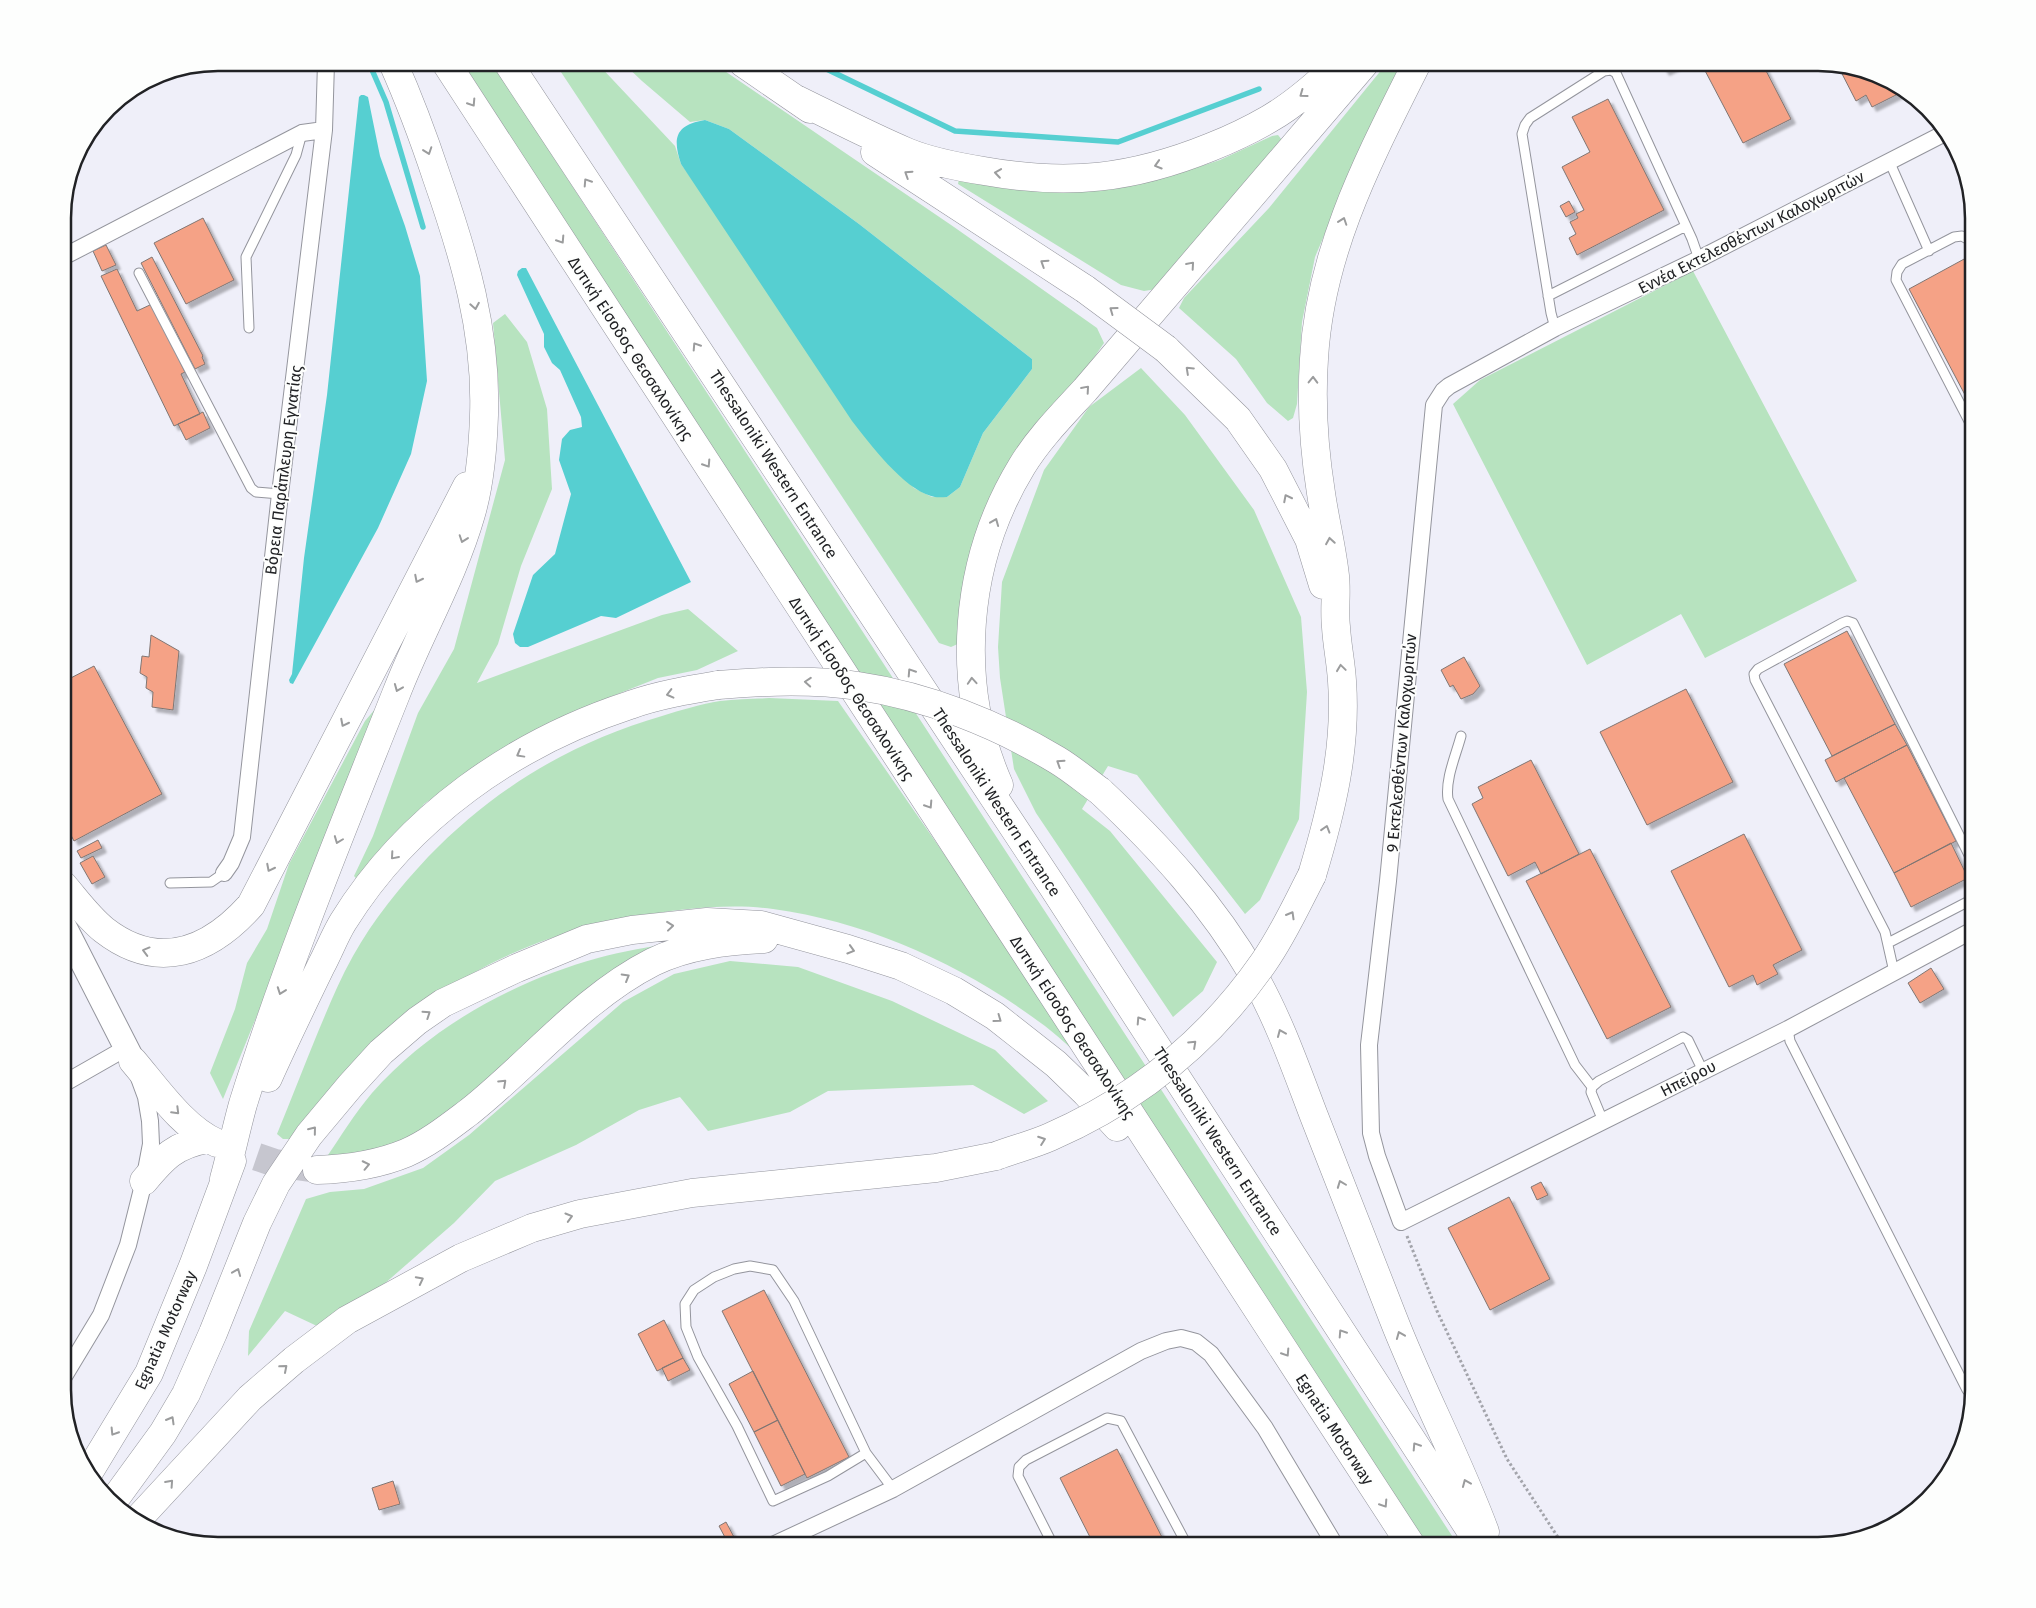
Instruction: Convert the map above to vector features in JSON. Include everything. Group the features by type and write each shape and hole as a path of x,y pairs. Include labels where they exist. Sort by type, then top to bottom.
{"highway":[{"path":"794,98 908,152 959,167 1001,174 1057,179 1112,176 1146,169 1186,157 1237,136 1270,119 1313,88 1330,71"},
{"path":"1054,887 1001,790 988,760 977,715 972,685 970,647 980,570 989,536 1003,501 1022,466 1043,436 1085,390 1357,71"},
{"path":"142,1515 250,1398 294,1360 346,1320 460,1258 532,1228 580,1214 692,1193 928,1169 996,1156 1048,1138 1134,1093 1174,1061 1217,1021 1264,962 1312,875 1330,817 1339,765 1343,721 1342,681 1335,625 1336,578 1321,492 1312,418 1314,358 1318,322 1335,244 1349,205 1413,71"},
{"path":"224,1179 242,1107 280,993 400,682 455,562 472,512 481,458 484,413 482,351 471,286 457,233 397,72"},
{"name":"Δυτική Είσοδος Θεσσαλονίκης","path":"452,72 1259,1312"},
{"name":"Thessaloniki Western Entrance","path":"514,72 1054,887 1474,1537"},
{"path":"757,72 1085,289 1166,348 1238,420 1273,469 1309,539 1335,625"},
{"path":"72,896 104,930 123,942 144,951 160,954 180,952 197,947 234,923 251,905 481,458"},
{"path":"224,1179 289,1032 343,922 372,882 425,823 458,794 498,766 539,743 583,722 631,704 718,685 801,681 858,686 915,699 973,718 1018,738 1058,761 1100,791 1168,858 1199,894 1224,928 1254,977 1280,1029 1400,1338 1456,1460 1486,1537"},
{"path":"117,1496 163,1433 186,1394 213,1333 257,1222 276,1184 309,1134 350,1086 381,1052 417,1021 443,1003 476,986 587,939 632,930 707,922 761,925 901,966 954,991 995,1016 1056,1064 1086,1093 1117,1127 1198,1241 1259,1312"},
{"path":"317,1170 347,1169 380,1162 407,1153 445,1131 492,1094 613,985 654,962 687,949 720,943 804,937"},
{"path":"129,1055 169,1104 212,1141 189,1142 175,1149 164,1158 144,1181"},
{"name":"Egnatia Motorway","path":"93,1466 149,1373 189,1275 224,1179"},
{"name":"Egnatia Motorway","path":"1259,1312 1405,1537"}],"street":[{"name":"Βόρεια Παράπλευρη Εγνατίας","path":"224,873 231,863 242,837 280,494 324,130 326,72"},
{"path":"72,252 302,133 324,130"},
{"name":"Εννέα Εκτελεσθέντων Καλοχωριτών","path":"1555,328 1699,259 1802,205 1890,163 1940,136"},
{"name":"9 Εκτελεσθέντων Καλοχωριτών","path":"1401,1222 1377,1156 1371,1133 1369,1045 1389,871 1432,413 1438,397 1449,386 1555,328"},
{"name":"Ηπείρου","path":"1401,1222 1704,1071 1965,935"},
{"path":"72,942 129,1055 146,1097 150,1120 151,1144 128,1244 102,1315 72,1363"},
{"path":"72,1080 129,1055"},
{"path":"792,1537 893,1489 1141,1351 1166,1341 1181,1338 1196,1342 1211,1354 1265,1428 1330,1537"}],"lane":[{"path":"1555,328 1548,296 1522,134 1530,118 1604,71"},
{"path":"1613,71 1616,73 1686,226 1699,259"},
{"path":"249,328 246,257 296,156 302,133"},
{"path":"1890,163 1929,251"},
{"path":"1548,296 1686,226"},
{"path":"1965,238 1962,236 1954,237 1902,264 1897,272 1896,280 1965,412"},
{"path":"140,273 251,488 256,492 280,494"},
{"path":"1894,972 1885,932 1754,680 1754,674 1758,668 1842,623 1847,621 1853,623 1965,845"},
{"path":"1461,736 1448,782 1448,798 1574,1066 1592,1087"},
{"path":"170,883 198,884 211,882 224,873"},
{"path":"1888,943 1965,904"},
{"path":"1788,1028 1790,1041 1965,1386"},
{"path":"1603,1121 1591,1092 1592,1087 1599,1081 1682,1038 1688,1040 1704,1071"},
{"path":"866,1452 828,1476 773,1501 736,1426 698,1357 686,1327 686,1304 694,1290 714,1277 734,1269 750,1266 773,1270 794,1301 866,1452 893,1489"},
{"path":"1048,1537 1018,1476 1019,1467 1026,1460 1083,1430 1107,1418 1114,1418 1121,1421 1182,1537"}],"path":[{"path":"1401,1222 1437,1311 1507,1458 1557,1537"}],"green space":[{"path":"1380,71 1398,71 1342,193 1315,257 1302,322 1297,404 1293,418 1288,421 1267,403 1236,359 1179,308 1184,298 1269,208"},
{"path":"469,72 498,72 1453,1537 1420,1537 685,408"},
{"path":"561,72 605,72 675,146 681,164 914,488 932,497 947,497 960,487 983,433 1032,369 1032,359 859,224 729,129 705,120 690,122 632,72 726,72 954,227 1097,328 1104,343 1084,372 1016,456 960,643 951,647 939,643"},
{"path":"1278,135 1282,140 1157,289 1144,291 1121,285 958,184 959,179 1109,188 1164,178 1220,160"},
{"path":"1693,271 1857,581 1705,658 1681,614 1587,665 1453,404 1480,380"},
{"path":"505,314 527,342 547,409 552,489 521,566 498,644 477,683 662,615 688,609 738,651 697,670 658,678 570,713 489,758 424,804 361,884 354,876 373,836 418,713 454,649 505,460 493,323"},
{"path":"1141,368 1185,415 1254,510 1301,617 1307,692 1299,819 1260,900 1245,914 1137,775 1108,766 1082,809 1110,831 1217,962 1203,991 1173,1017 1036,813 1014,769 1000,678 998,647 1002,582 1044,470 1089,407"},
{"path":"387,695 223,1099 210,1073 235,1009 247,963 267,929 289,864 365,721"},
{"path":"769,698 838,701 1091,1066 1052,1031 1008,1000 945,964 878,935 809,915 773,909 722,907 686,909 607,922 580,929 526,948 475,972 451,986 416,1011 290,1139 283,1139 277,1134 330,1003 353,956 369,930 397,892 428,857 454,832 507,789 565,754 596,740 628,727 698,705 726,700"},
{"path":"676,942 470,1106 383,1151 326,1158 372,1093 395,1069 420,1047 475,1009 505,993 567,968 617,953"},
{"path":"730,961 798,967 892,1001 995,1050 1048,1101 1024,1114 973,1085 828,1091 790,1112 708,1131 680,1097 639,1110 576,1145 495,1181 454,1223 383,1285 317,1326 285,1311 248,1356 249,1331 306,1199 330,1192 364,1189 423,1168 469,1135 623,1002 674,974"}],"water":[{"path":"361,95 368,97 380,156 405,226 420,276 427,381 411,454 378,528 293,684 289,680 292,674 304,558 327,395 359,97"},
{"path":"705,120 729,129 859,224 1032,359 1032,369 983,433 960,487 947,497 931,496 909,484 888,464 852,421 681,164 677,146 679,134 688,125"},
{"path":"526,268 691,582 616,618 601,616 528,647 520,647 515,643 513,634 533,575 555,554 571,494 559,460 562,439 570,430 582,427 581,417 560,370 552,363 544,347 544,334 517,275 518,271"}],"building":[{"path":"1705,71 1766,71 1791,119 1743,143"},
{"path":"1842,73 1874,82 1897,94 1872,107 1866,95 1856,101"},
{"path":"1608,99 1664,210 1577,255 1569,238 1576,234 1570,222 1578,218 1576,214 1584,210 1562,167 1590,152 1572,117"},
{"path":"1569,201 1575,212 1566,217 1560,206"},
{"path":"203,218 234,280 186,304 154,243"},
{"path":"106,245 116,265 102,271 93,251"},
{"path":"152,257 203,356 205,364 195,369 141,263"},
{"path":"1965,259 1965,395 1909,289"},
{"path":"117,269 137,311 152,304 185,372 181,374 200,414 174,426 101,276"},
{"path":"203,412 210,428 186,440 178,424"},
{"path":"1847,631 1895,724 1832,756 1784,664"},
{"path":"151,635 179,651 173,710 152,707 153,692 146,688 147,677 140,673 142,656 149,657"},
{"path":"1464,657 1480,686 1473,694 1461,699 1453,685 1450,687 1441,670"},
{"path":"94,666 162,794 74,841 72,837 72,677"},
{"path":"1686,689 1733,782 1647,825 1600,732"},
{"path":"1895,724 1907,745 1836,782 1825,760"},
{"path":"1907,745 1956,841 1894,873 1844,778"},
{"path":"1531,760 1579,854 1541,874 1535,862 1508,876 1472,804 1483,798 1478,787"},
{"path":"1744,834 1802,950 1773,965 1778,974 1757,985 1753,975 1729,987 1671,871"},
{"path":"98,840 102,848 81,858 77,851"},
{"path":"1951,843 1965,872 1965,880 1911,907 1894,873"},
{"path":"1590,849 1671,1007 1607,1039 1526,881"},
{"path":"93,856 105,877 92,884 80,863"},
{"path":"1931,968 1944,989 1920,1003 1908,983"},
{"path":"1541,1182 1548,1195 1537,1200 1531,1187"},
{"path":"1509,1197 1550,1279 1490,1310 1448,1228"},
{"path":"764,1290 849,1457 807,1478 722,1311"},
{"path":"664,1320 683,1358 657,1371 638,1334"},
{"path":"683,1358 690,1370 668,1381 662,1368"},
{"path":"753,1371 778,1420 754,1432 729,1384"},
{"path":"778,1420 805,1474 781,1486 754,1432"},
{"path":"1117,1449 1162,1537 1090,1537 1060,1478"},
{"path":"393,1481 400,1504 379,1510 372,1488"},
{"path":"726,1522 734,1537 725,1537 719,1526"}],"waterway":[{"path":"373,72 386,102 423,227"},
{"path":"832,72 955,131 1118,142 1259,89"}],"tunnel":[{"path":"217,1143 275,1163 310,1168"}]}
